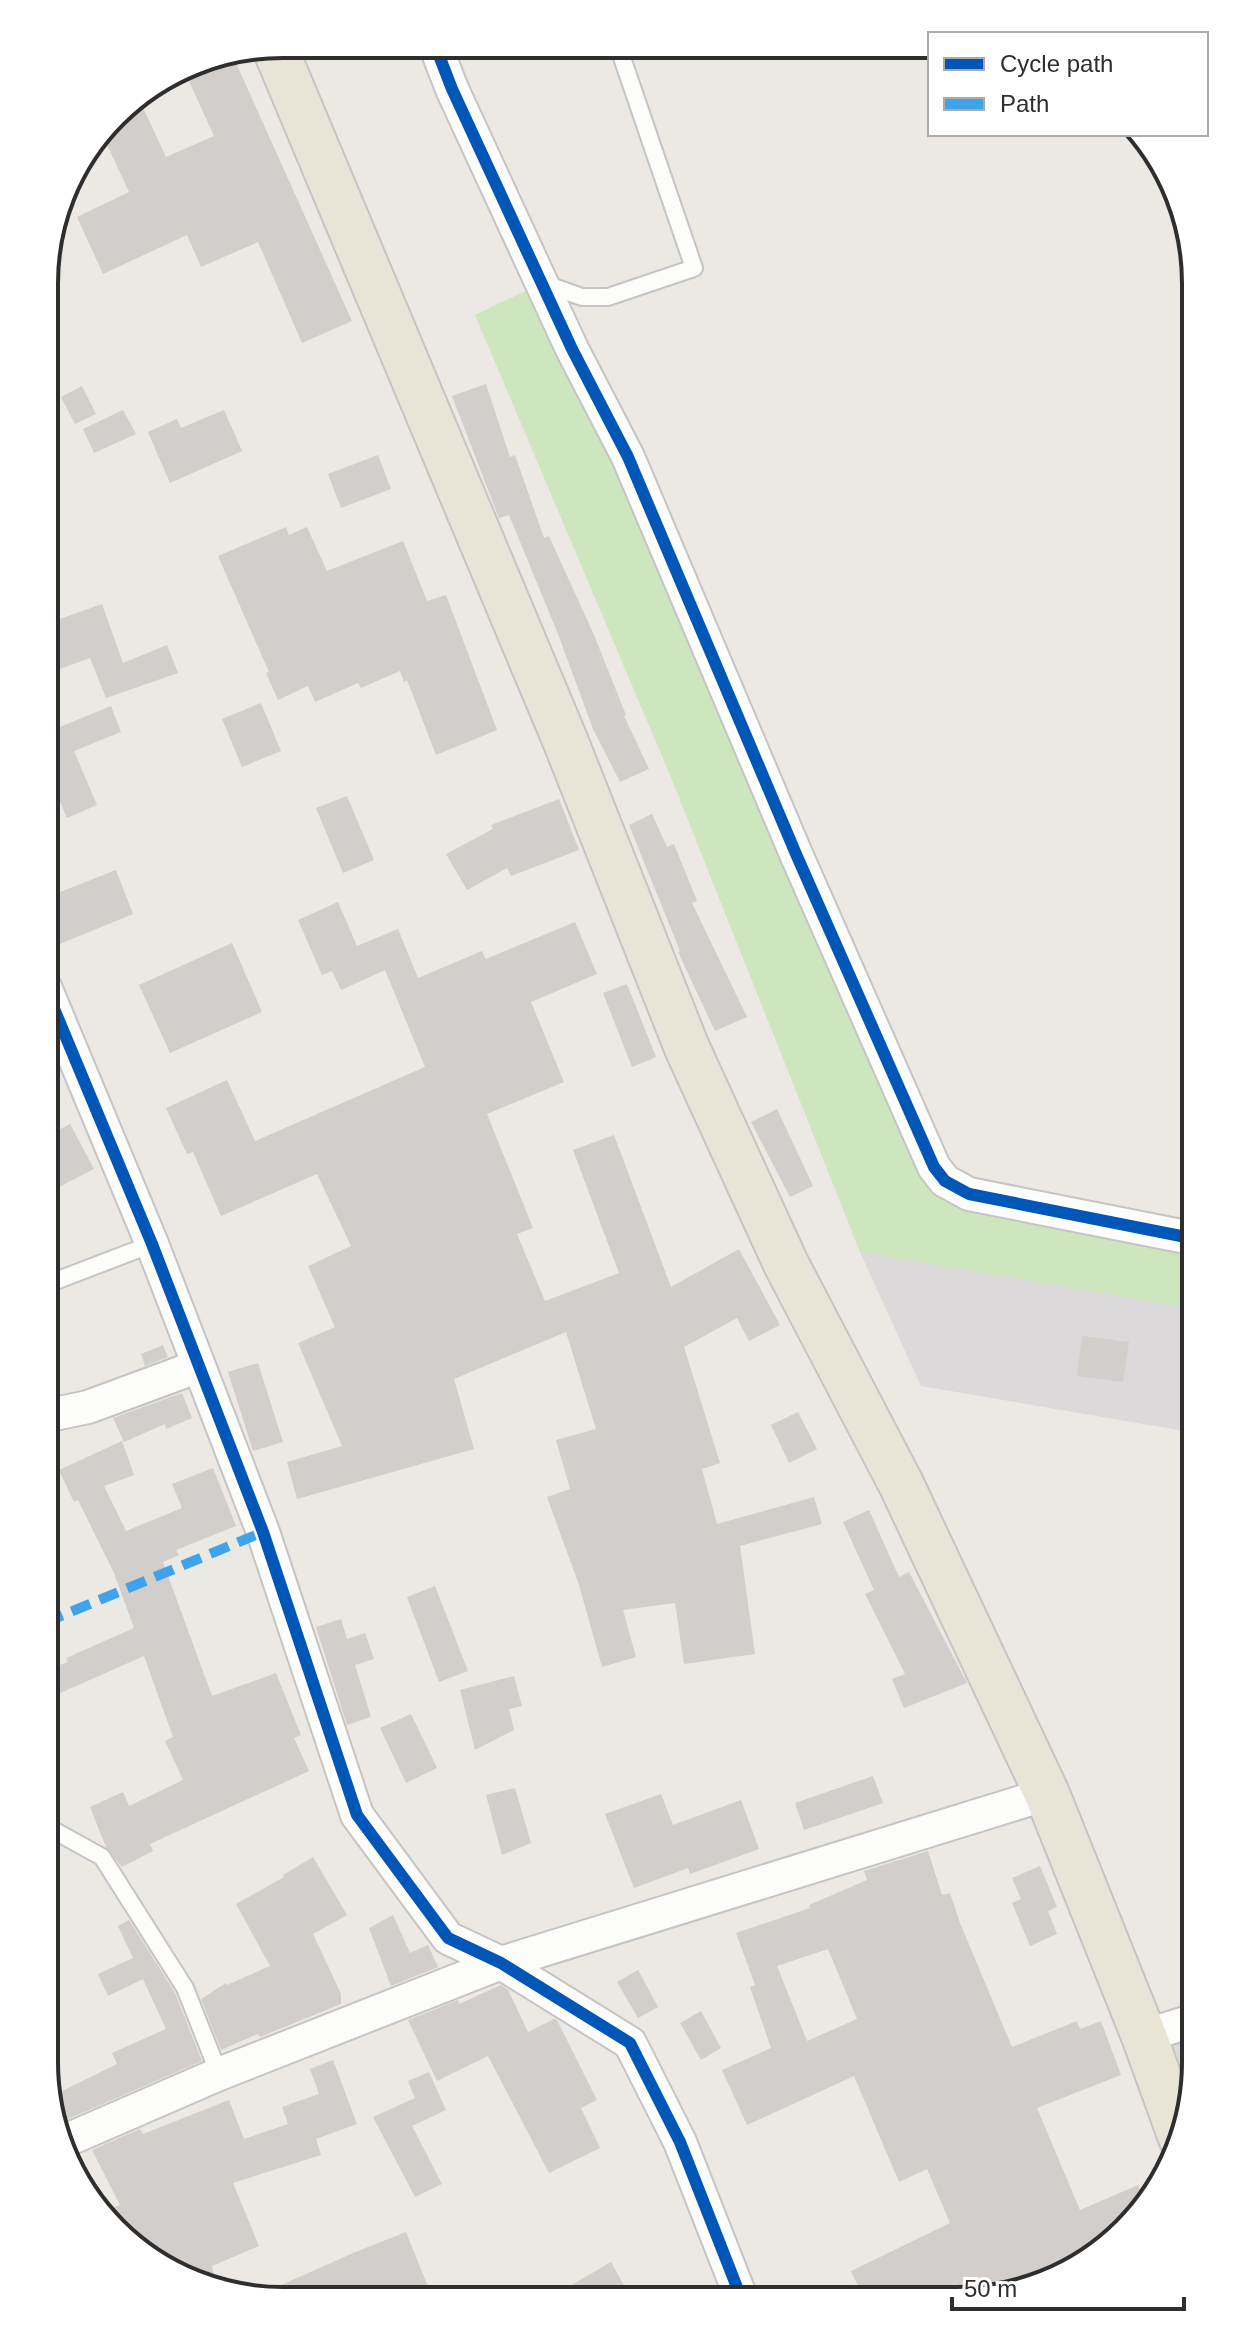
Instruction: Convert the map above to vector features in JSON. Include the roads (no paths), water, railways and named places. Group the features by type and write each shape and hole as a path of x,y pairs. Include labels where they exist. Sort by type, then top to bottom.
{"main road":[{"path":"279,58 565,740 687,1048 786,1264 901,1484 1047,1794 1174,2119"}],"street":[{"path":"440,58 542,283 628,457 796,854 934,1167 945,1181 969,1194 1182,1236"},
{"path":"58,1018 152,1244 263,1532 357,1815 448,1938 501,1963 630,2043 680,2142 737,2287"},
{"path":"58,1413 88,1407 199,1366"},
{"path":"72,2138 219,2074 501,1963 1047,1794"},
{"path":"1144,2036 1182,2024"}],"lane":[{"path":"542,283 582,297 608,297 694,268 622,58"},
{"path":"58,1280 152,1244"},
{"path":"58,1833 102,1857 185,1988 219,2074"}]}
